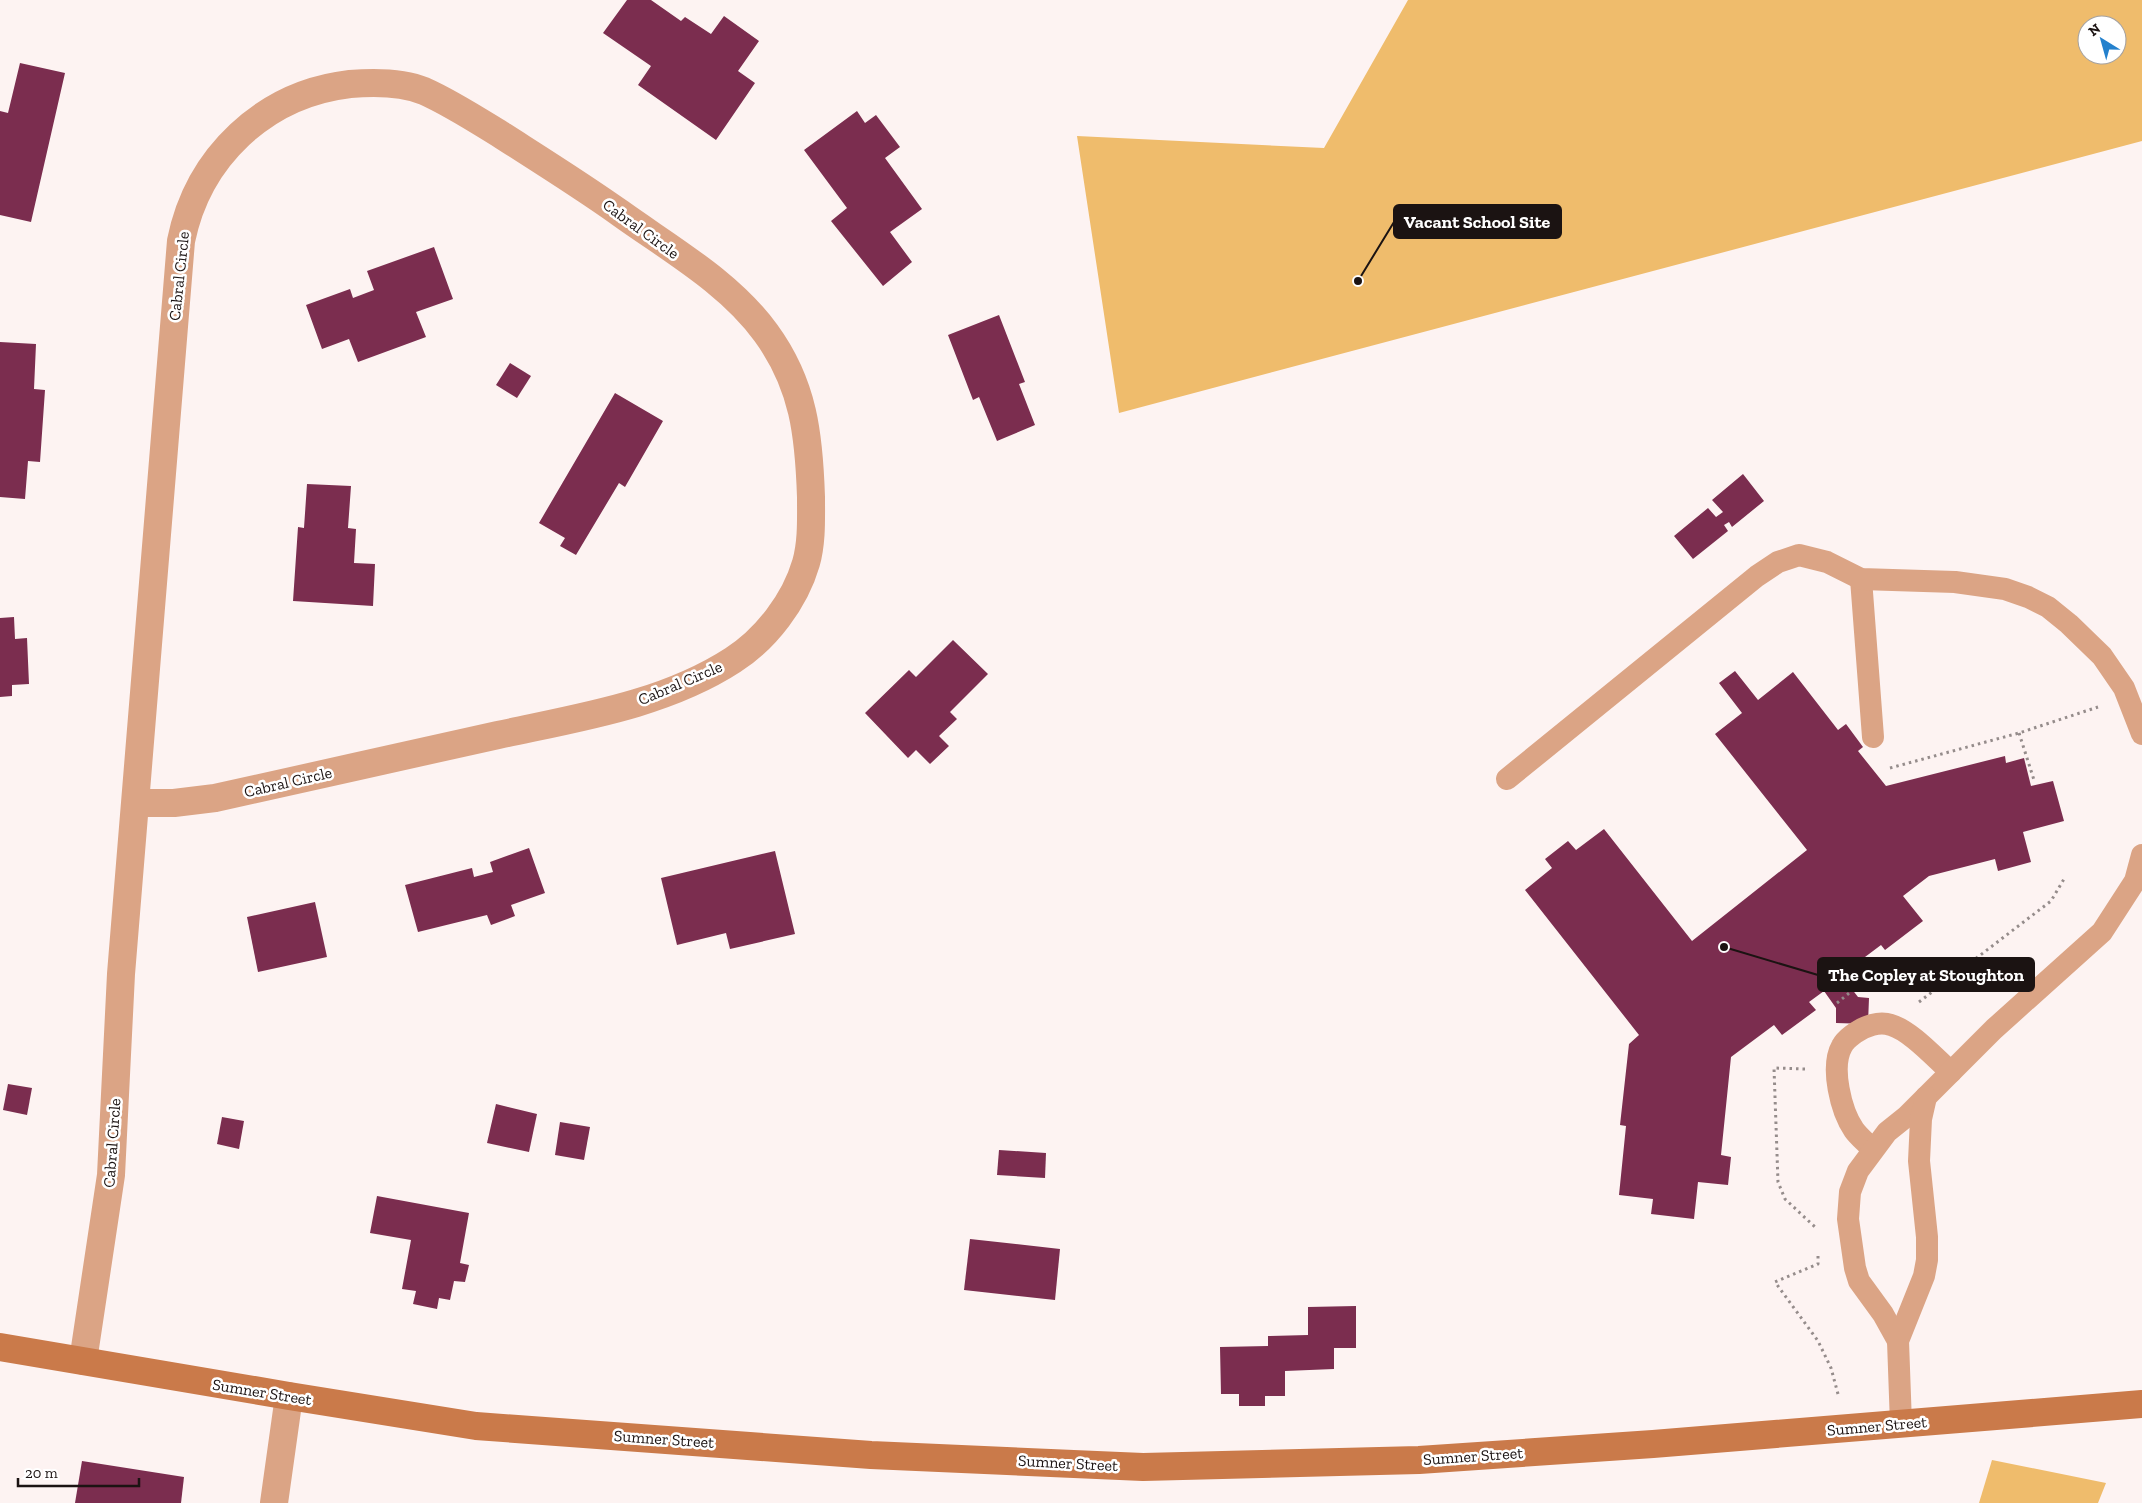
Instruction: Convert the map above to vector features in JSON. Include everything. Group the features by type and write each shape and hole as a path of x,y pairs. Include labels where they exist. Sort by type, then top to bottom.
{"main road":[{"name":"Sumner Street","path":"0,1347 476,1426 871,1455 1142,1467 1419,1460 2142,1404"}],"street":[{"name":"Cabral Circle","path":"83,1361 111,1175 121,974 181,241 189,210 210,167 231,142 255,121 289,100 327,88 374,83 406,86 422,91 468,114 582,186 728,291 757,321 769,337 789,373 803,411 809,452 811,528 806,564 792,595 777,619 762,636 734,660 705,676 667,692 640,701 564,720 215,798 174,803 136,803"},
{"path":"274,1503 289,1396"}],"lane":[{"path":"1507,779 1757,576 1778,562 1799,555 1812,558 1861,578 1955,582 2005,589 2028,597 2048,607 2089,641 2114,671 2130,703 2142,734"},
{"path":"1861,578 1873,737"},
{"path":"1898,1340 1883,1314 1859,1281 1855,1268 1848,1219 1850,1192 1858,1171 1887,1132 1926,1098 1994,1029 2102,932 2135,881 2142,855"},
{"path":"1872,1150 1854,1130 1843,1108 1837,1064 1842,1046 1847,1039 1868,1026 1884,1023 1892,1025 1905,1033 1951,1072"},
{"path":"1901,1424 1898,1340 1924,1276 1927,1260 1927,1237 1919,1161 1921,1120 1926,1098"}],"path":[{"path":"1890,768 2020,733 2106,704 2130,703"},
{"path":"2020,733 2034,780"}],"shaded area":[{"path":"1408,0 2142,0 2142,141 1119,413 1077,136 1324,148"},
{"path":"1992,1460 2106,1483 2098,1503 1979,1503"}],"building":[{"path":"627,0 651,0 681,21 685,17 711,34 724,16 759,41 738,71 755,83 716,140 638,85 651,66 603,33"},
{"path":"20,63 65,73 31,222 0,215 0,111 8,113"},
{"path":"857,111 865,123 876,115 900,147 885,158 922,209 890,232 912,262 883,286 831,221 847,208 804,150"},
{"path":"434,247 453,299 416,312 426,337 358,362 349,339 322,349 306,305 350,289 353,298 374,290 367,271"},
{"path":"999,315 1025,382 1019,384 1035,425 997,441 979,397 973,400 948,335"},
{"path":"0,342 36,344 34,389 45,390 40,462 28,461 25,499 0,497"},
{"path":"510,363 531,376 517,398 496,385"},
{"path":"615,393 663,421 625,487 619,483 576,555 560,546 565,538 539,523"},
{"path":"1743,474 1764,501 1732,527 1729,522 1724,525 1728,531 1693,559 1674,536 1708,508 1716,517 1723,512 1712,500"},
{"path":"307,484 351,486 348,528 356,529 354,563 375,564 373,606 293,601 298,527 304,528"},
{"path":"14,617 15,639 27,638 29,684 12,685 12,696 0,697 0,618"},
{"path":"953,640 988,674 950,712 957,719 939,736 949,746 930,764 916,750 908,758 865,713 909,670 916,677"},
{"path":"1735,671 1758,700 1793,672 1838,730 1846,724 1863,747 1858,751 1886,786 2005,756 2006,763 2024,758 2031,786 2053,781 2064,821 2023,832 2031,862 1998,871 1995,859 1929,876 1903,896 1923,921 1885,950 1881,945 1841,975 1858,997 1869,998 1868,1024 1836,1023 1836,1008 1824,991 1809,1002 1816,1010 1782,1035 1774,1025 1731,1057 1721,1155 1731,1157 1728,1185 1698,1182 1694,1219 1651,1214 1653,1199 1619,1195 1626,1126 1620,1125 1629,1044 1639,1035 1525,890 1552,868 1545,859 1568,841 1576,850 1604,829 1692,941 1807,850 1715,734 1742,713 1719,683"},
{"path":"529,848 545,893 511,905 515,916 491,925 487,915 418,932 405,885 472,868 474,877 493,872 490,862"},
{"path":"775,851 795,934 730,949 726,933 677,945 661,878"},
{"path":"315,902 327,957 258,972 247,917"},
{"path":"8,1084 32,1088 27,1115 3,1110"},
{"path":"496,1104 537,1114 529,1152 487,1143"},
{"path":"222,1117 244,1121 239,1149 217,1144"},
{"path":"560,1122 590,1127 584,1160 555,1155"},
{"path":"999,1150 1046,1153 1045,1178 997,1175"},
{"path":"377,1196 469,1213 460,1263 469,1265 465,1282 454,1281 450,1300 439,1298 437,1309 413,1304 416,1291 402,1289 411,1240 370,1233"},
{"path":"970,1239 1060,1249 1055,1300 964,1290"},
{"path":"1356,1306 1356,1348 1334,1348 1334,1369 1285,1371 1285,1396 1265,1396 1265,1406 1239,1406 1239,1394 1221,1394 1220,1347 1268,1346 1268,1336 1308,1335 1308,1307"},
{"path":"82,1461 184,1477 181,1503 75,1503"}],"place":[{"name":"Vacant School Site","path":"1358,281"},
{"name":"The Copley at Stoughton","path":"1724,947"}]}
